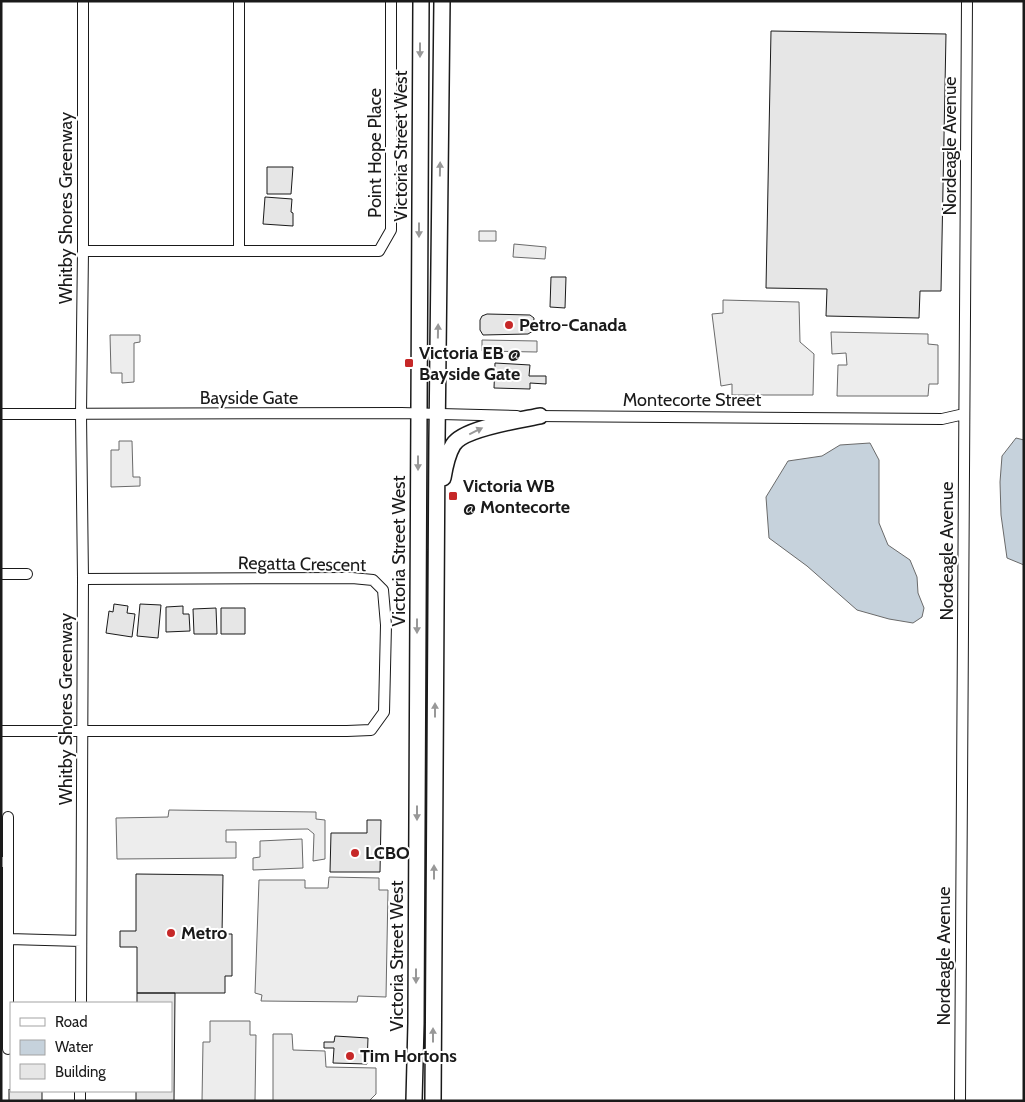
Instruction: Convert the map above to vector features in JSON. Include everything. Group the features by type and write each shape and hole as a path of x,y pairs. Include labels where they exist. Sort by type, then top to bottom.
{"main road":[{"name":"Victoria Street West","path":"414,1101 416,1023 421,1"},
{"name":"Victoria Street West","path":"432,1101 442,1"},
{"path":"436,534 445,462 454,443 481,428 540,416"}],"street":[{"name":"Whitby Shores Greenway","path":"81,1002 83,1"},
{"path":"238,1 239,250"},
{"name":"Point Hope Place","path":"83,251 379,251 391,230 391,1"},
{"name":"Nordeagle Avenue","path":"960,1101 967,1"},
{"name":"Bayside Gate","path":"81,414 402,413 418,415"},
{"path":"1,414 81,414"},
{"name":"Montecorte Street","path":"418,415 942,419 964,414"},
{"path":"1,574 27,574"},
{"name":"Regatta Crescent","path":"82,731 371,730 384,712 386,625 382,590 373,580 352,578 83,579"},
{"path":"1,731 82,731"},
{"path":"8,817 4,862 9,939 5,1010 8,1049"},
{"path":"9,939 81,941"}],"shaded area":[{"path":"479,231 496,231 496,241 479,241"},
{"path":"514,244 546,247 545,259 513,257"},
{"path":"723,300 799,302 800,342 814,354 813,395 732,395 732,384 721,386 712,314 723,313"},
{"path":"831,332 928,334 928,344 938,345 938,384 929,384 928,396 837,396 838,365 847,365 846,353 832,354"},
{"path":"110,335 140,335 140,342 134,343 134,382 122,383 122,373 111,373"},
{"path":"482,340 537,341 537,352 482,351"},
{"path":"119,441 132,441 133,477 140,477 140,486 111,487 111,450 119,450"},
{"path":"169,810 316,812 316,819 325,820 325,859 313,861 314,834 308,829 226,830 226,842 236,842 236,858 117,859 116,818 168,817"},
{"path":"302,839 303,868 253,870 253,858 260,857 260,841"},
{"path":"329,877 379,878 379,890 388,890 386,997 358,996 357,1002 261,1001 262,995 255,993 259,880 305,880 305,888 328,888"},
{"path":"210,1021 250,1021 250,1035 256,1035 255,1101 202,1101 203,1042 210,1042"},
{"path":"273,1034 292,1034 293,1050 325,1051 326,1067 376,1068 376,1094 369,1101 273,1101"}],"water":[{"path":"1016,438 1024,440 1024,565 1007,558 1001,515 1000,482 1002,456"},
{"path":"870,443 879,460 879,523 888,545 910,560 917,577 918,593 924,608 922,617 913,623 889,619 857,610 807,566 769,538 766,497 788,461 822,456 840,445"}],"building":[{"path":"771,31 946,34 941,291 920,291 919,318 826,316 827,289 766,288"},
{"path":"267,167 293,167 291,194 267,194"},
{"path":"265,197 292,199 293,226 263,224"},
{"path":"551,277 566,277 565,308 550,307"},
{"path":"487,314 530,315 534,318 533,331 528,334 483,335 480,330 480,320 482,316"},
{"path":"495,363 530,365 529,376 546,376 546,384 530,383 530,389 494,388"},
{"path":"114,604 128,606 127,613 135,614 132,637 106,633 109,611 113,612"},
{"path":"140,604 161,605 158,638 137,636"},
{"path":"183,606 183,614 189,614 190,631 166,632 166,607"},
{"path":"216,608 217,634 194,634 193,609"},
{"path":"221,608 245,608 245,634 221,634"},
{"name":"LCBO","path":"367,820 381,820 380,872 330,872 331,833 367,833"},
{"name":"Metro","path":"136,874 223,875 222,934 232,934 232,976 225,976 225,993 137,993 137,947 120,947 120,931 136,931"},
{"path":"137,993 175,993 174,1101 136,1101 136,1092 172,1092 172,1002 137,1002"},
{"name":"Tim Hortons","path":"335,1036 368,1038 367,1064 333,1063 334,1048 324,1048 324,1042 334,1042"},
{"path":"9,1089 10,1092 42,1092 42,1101 9,1101"}],"place":[{"name":"Petro-Canada","path":"509,325"},
{"name":"Victoria EB @ Bayside Gate","path":"409,363"},
{"name":"Victoria WB @ Montecorte","path":"453,496"},
{"name":"LCBO","path":"355,853"},
{"name":"Metro","path":"171,933"},
{"name":"Tim Hortons","path":"350,1056"}]}
